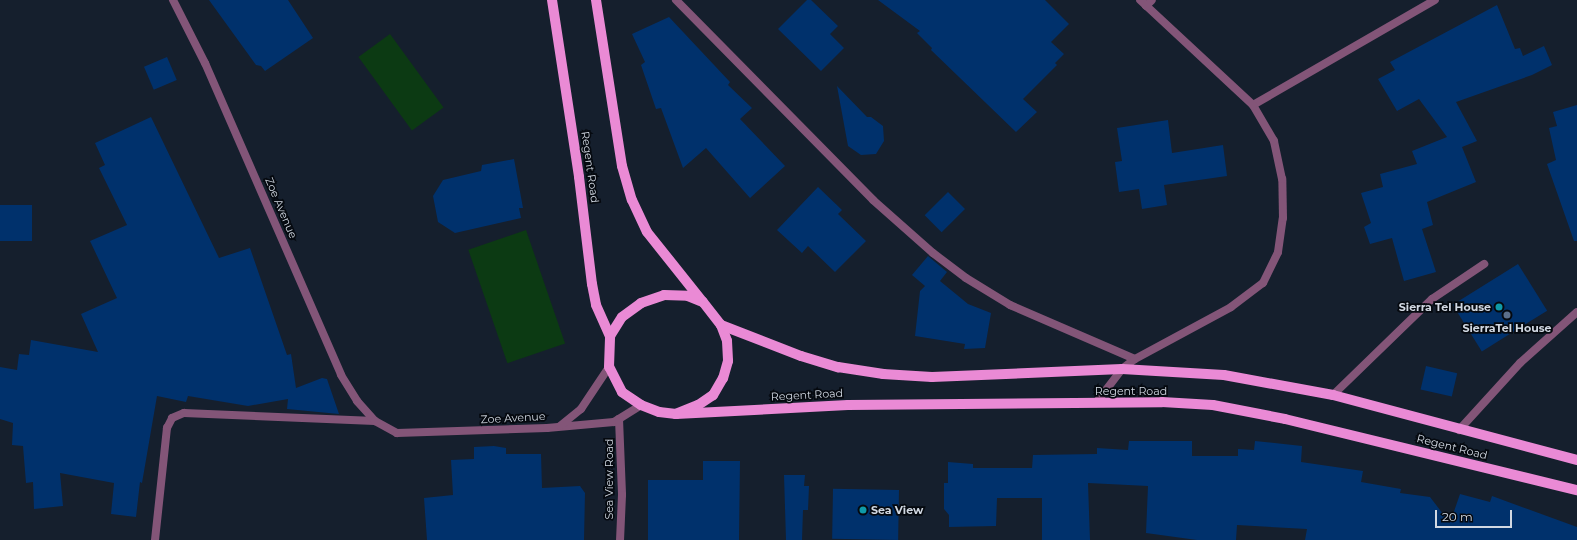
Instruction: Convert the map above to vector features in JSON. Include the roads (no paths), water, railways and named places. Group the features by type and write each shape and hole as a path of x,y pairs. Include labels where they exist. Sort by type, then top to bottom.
{"main road":[{"name":"Regent Road","path":"552,0 578,170 592,284 596,306 610,336"},
{"path":"596,0 620,158 632,200 647,232 703,302 721,325 727,341 728,360 723,378 713,395 698,405 676,414 659,412 641,405 622,392 609,367 610,336 622,317 641,303 664,295 688,296 703,302"},
{"name":"Regent Road","path":"721,325 838,367 883,374 932,377 1122,370 1224,375 1333,396 1577,460"},
{"name":"Regent Road","path":"676,414 848,405 1162,402 1248,410 1577,490"}],"street":[{"name":"Zoe Avenue","path":"173,0 205,63 342,375 357,401 375,421 397,433 560,426 614,422 641,405"},
{"path":"676,0 872,200 933,253 966,278 1010,305 1135,359"},
{"path":"1253,105 1435,0"},
{"path":"1096,403 1122,370 1135,359 1231,307 1262,283 1278,252 1283,218 1282,179 1274,141 1253,105 1146,2"},
{"path":"1333,396 1432,299 1484,264"},
{"path":"1459,430 1520,364 1577,312"},
{"name":"Zoe Avenue","path":"560,426 581,409 609,367"},
{"name":"Zoe Avenue","path":"155,540 167,428 172,418 184,413 375,421"},
{"name":"Sea View Road","path":"619,418 622,495 620,540"}],"place":[{"name":"Sierra Tel House","path":"1499,307"},
{"name":"SierraTel House","path":"1507,315"},
{"name":"Sea View","path":"863,510"}]}
